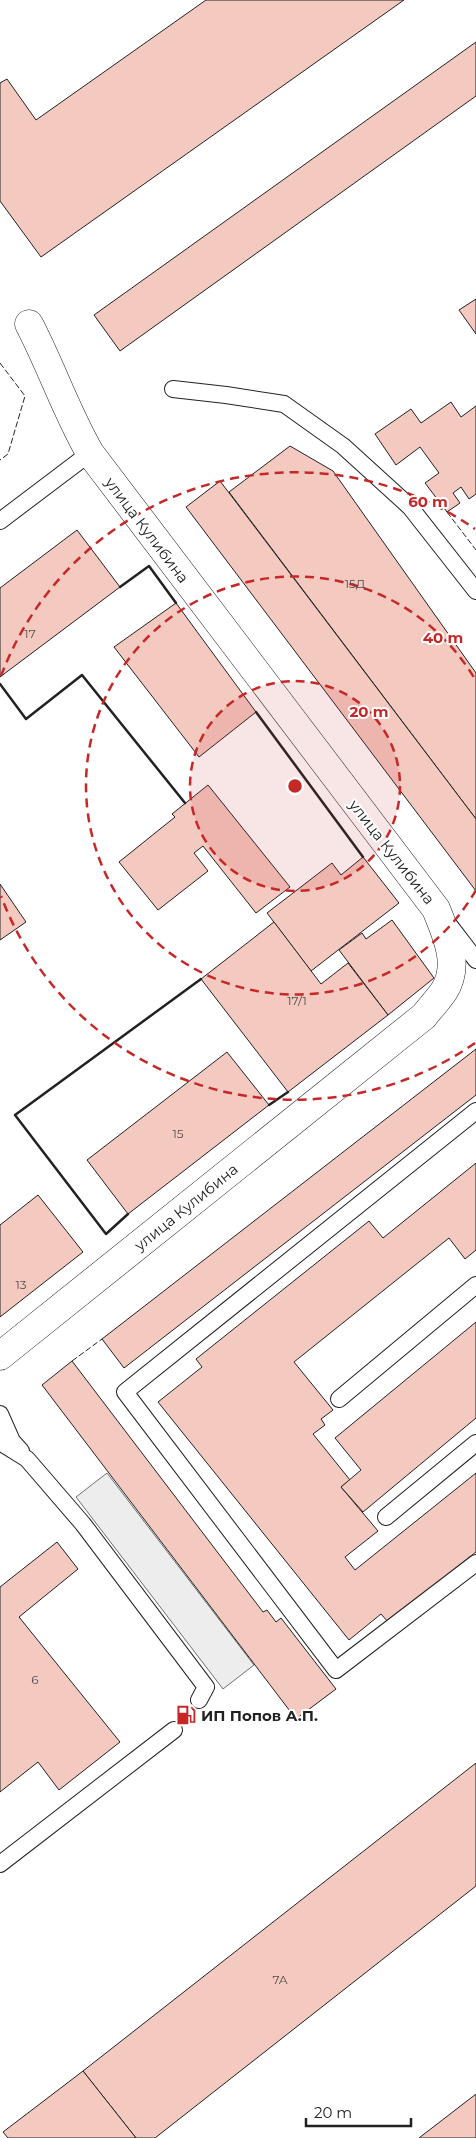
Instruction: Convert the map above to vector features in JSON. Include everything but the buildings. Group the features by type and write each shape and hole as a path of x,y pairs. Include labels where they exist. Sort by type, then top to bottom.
{"street":[{"name":"улица Кулибина","path":"0,1356 424,1016 445,990 452,969 449,942 436,909 90,452 75,426 48,360 29,324"}],"lane":[{"path":"173,389 284,404 343,446 410,507 476,591"},
{"path":"0,521 90,452"},
{"path":"436,909 476,960"},
{"path":"476,1111 125,1392 336,1670 476,1563"},
{"path":"339,1399 476,1285"},
{"path":"0,1370 42,1323"},
{"path":"0,1414 12,1441 83,1524 206,1687 199,1700"},
{"path":"0,1442 27,1459"},
{"path":"386,1517 476,1443"},
{"path":"0,1864 174,1730"}],"shaded area":[{"path":"107,1473 254,1665 223,1689 76,1497"}],"fence":[{"path":"0,363 25,396 8,454 0,460"},
{"path":"447,512 476,550"},
{"path":"72,1361 102,1339"}],"wall":[{"path":"120,587 149,566 176,603"},
{"path":"0,684 26,719 82,675 185,803"},
{"path":"256,712 363,857"},
{"path":"128,1214 106,1234 15,1115 201,979"},
{"path":"269,1105 288,1092"}],"place":[{"name":"ИП Попов А.П.","path":"186,1715"}]}
